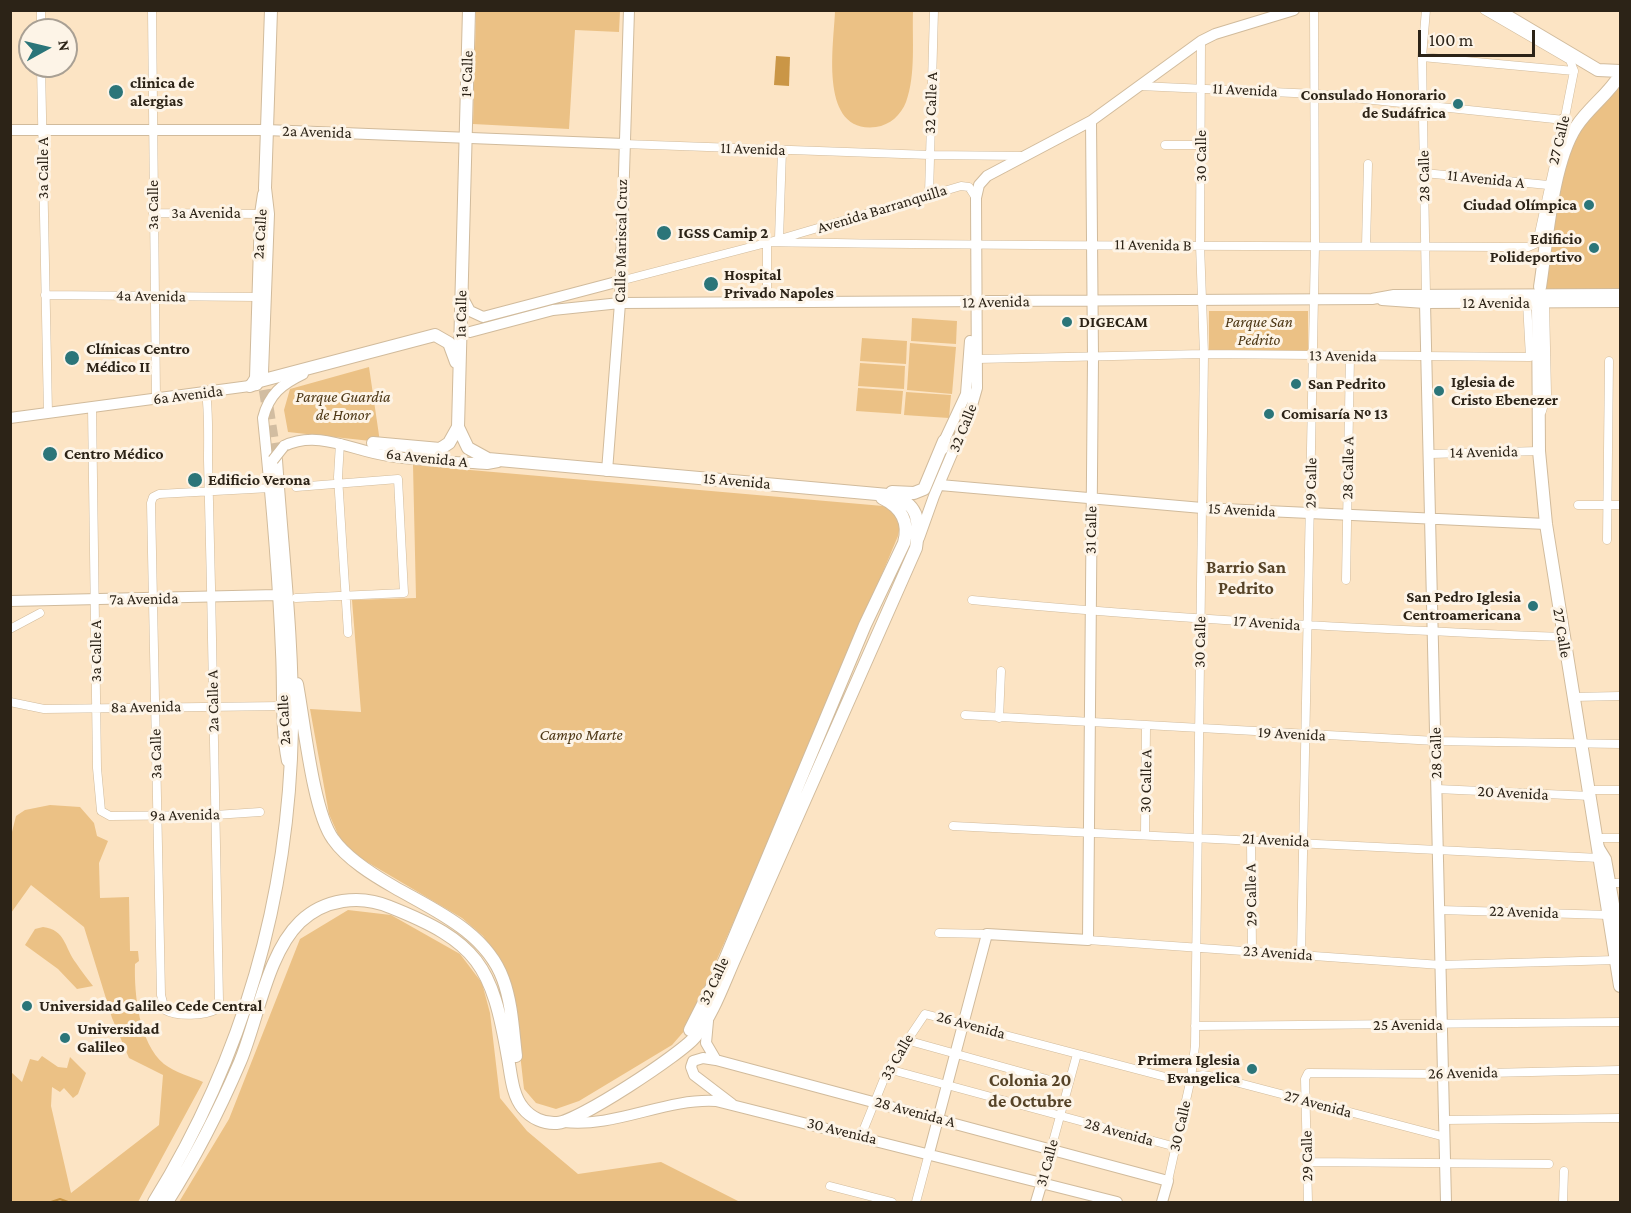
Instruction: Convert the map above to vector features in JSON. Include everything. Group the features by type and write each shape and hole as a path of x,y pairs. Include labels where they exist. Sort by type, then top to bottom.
{"main road":[{"name":"2a Calle","path":"262,372 267,214 266,130 271,10"},
{"name":"1ª Calle","path":"465,138 469,10"},
{"path":"1497,10 1598,70 1620,73"},
{"name":"27 Calle","path":"1540,287 1560,167 1575,128 1611,89 1620,73"},
{"path":"1560,167 1564,120"},
{"name":"1a Calle","path":"458,427 465,138"},
{"name":"27 Calle","path":"1537,304 1539,451 1546,524 1620,986"},
{"path":"250,386 260,381 435,335 449,343 458,375"},
{"path":"373,443 440,449 448,443 458,427 472,452 484,458 504,461"},
{"path":"867,492 914,493 922,490 927,486 944,441"},
{"name":"2a Calle","path":"274,460 290,647 292,729 289,772"},
{"name":"6a Avenida A","path":"504,461 607,471"},
{"name":"15 Avenida","path":"607,471 867,492"},
{"name":"32 Calle","path":"675,1051 688,1044 698,1034 712,1008 916,548 918,521 911,506 900,498 867,492"},
{"name":"32 Calle","path":"675,1051 692,1028 721,969 870,615 904,543 906,529 900,512 890,502 867,492"},
{"path":"290,647 318,800 327,831 338,845 375,876 456,923 490,956 498,968 506,990 517,1062 516,1097"},
{"path":"154,1203 202,1120 225,1068 247,1006 264,945 279,872 289,772"},
{"path":"166,1203 193,1161 217,1113 240,1060 281,946 302,920 325,906 337,902 354,900 387,905 447,933 477,960 500,1012 516,1097 524,1109 536,1118 549,1123 564,1122 599,1105 675,1051"}],"street":[{"name":"3a Calle","path":"152,10 156,399"},
{"name":"Calle Mariscal Cruz","path":"607,471 620,303 629,10"},
{"name":"32 Calle A","path":"929,195 934,10"},
{"path":"975,198 980,185 987,176 1091,121 1201,41 1215,34 1294,10"},
{"name":"29 Calle","path":"1301,955 1315,246 1314,10"},
{"name":"28 Calle","path":"1426,10 1422,57 1425,299 1446,1203"},
{"path":"1422,57 1574,71 1570,60 1484,10"},
{"name":"30 Calle","path":"1162,1203 1191,1078 1195,1026 1204,354 1200,245 1201,41"},
{"name":"27 Calle","path":"1535,244 1574,71"},
{"name":"3a Calle A","path":"42,78 48,413"},
{"name":"11 Avenida","path":"1140,86 1316,94 1564,120"},
{"name":"31 Calle","path":"1088,940 1094,301 1091,121"},
{"name":"2a Avenida","path":"10,130 266,130 624,144"},
{"name":"11 Avenida","path":"624,144 930,156 1026,156"},
{"path":"1165,145 1201,145"},
{"path":"779,239 782,150"},
{"path":"1366,246 1368,164"},
{"name":"11 Avenida A","path":"1424,173 1548,185"},
{"name":"Avenida Barranquilla","path":"462,295 470,311 483,317 559,299 769,242 961,186 969,187 975,198"},
{"name":"2a Calle","path":"250,386 255,378 260,213 265,188"},
{"name":"32 Calle","path":"916,548 934,496 974,401 977,388 975,198"},
{"name":"3a Avenida","path":"153,213 260,213"},
{"path":"767,303 769,242"},
{"name":"11 Avenida B","path":"769,242 975,246 1094,244 1528,247 1535,244"},
{"name":"12 Avenida","path":"620,303 1425,299 1620,294"},
{"name":"4a Avenida","path":"45,295 257,297"},
{"path":"559,299 607,299 620,303"},
{"name":"12 Avenida","path":"1425,299 1537,304 1620,302"},
{"name":"32 Calle","path":"934,496 933,483 944,441 966,394 975,302"},
{"path":"470,332 553,310 620,303"},
{"name":"13 Avenida","path":"977,358 1093,358 1204,354 1530,357 1537,304"},
{"name":"6a Avenida","path":"10,418 250,386 429,342"},
{"name":"28 Calle A","path":"1346,580 1350,356"},
{"path":"1607,540 1609,361"},
{"name":"2a Calle","path":"289,772 284,745 270,483 263,418 266,407 281,386 303,374"},
{"name":"2a Calle A","path":"206,392 219,1001 217,1010"},
{"name":"3a Calle A","path":"92,407 98,804 104,814 110,816"},
{"name":"6a Avenida A","path":"270,483 274,460 284,446 299,441 340,444 387,456 487,464 504,461"},
{"path":"340,444 339,484 348,633"},
{"name":"14 Avenida","path":"1430,454 1539,451"},
{"path":"296,487 398,479 404,593 296,598"},
{"path":"209,491 270,483"},
{"name":"15 Avenida","path":"940,485 1202,508 1546,524"},
{"name":"3a Calle","path":"209,491 159,494 153,497 153,599 161,995 165,1010 171,1014 217,1010"},
{"path":"1578,505 1620,505"},
{"name":"7a Avenida","path":"10,601 277,595"},
{"name":"17 Avenida","path":"972,600 1090,612 1201,619 1563,637"},
{"path":"10,629 40,613"},
{"path":"999,718 1001,671"},
{"path":"1573,697 1620,696"},
{"name":"8a Avenida","path":"10,702 44,709 283,706"},
{"name":"19 Avenida","path":"965,715 1089,724 1436,741 1620,744"},
{"name":"30 Calle A","path":"1144,834 1146,727"},
{"name":"20 Avenida","path":"1437,789 1589,793 1620,790"},
{"name":"9a Avenida","path":"110,816 260,812"},
{"name":"21 Avenida","path":"953,826 1599,858"},
{"path":"1597,842 1620,838"},
{"name":"29 Calle A","path":"1251,839 1252,951"},
{"name":"27 Calle","path":"1597,842 1615,883 1620,935"},
{"name":"22 Avenida","path":"1440,910 1609,915"},
{"name":"23 Avenida","path":"939,933 1088,940 1441,965 1616,960"},
{"path":"916,1203 987,934"},
{"path":"712,1008 705,1038 716,1060"},
{"name":"26 Avenida","path":"925,1014 1177,1080 1191,1078"},
{"name":"33 Calle","path":"861,1136 888,1069 925,1014"},
{"name":"25 Avenida","path":"1195,1026 1620,1022"},
{"path":"906,1040 1068,1085"},
{"name":"31 Calle","path":"1036,1203 1077,1054"},
{"path":"716,1060 702,1058 693,1061 692,1071 732,1104"},
{"name":"28 Avenida A","path":"716,1060 874,1100 1168,1181"},
{"name":"28 Avenida","path":"888,1069 1176,1147"},
{"name":"26 Avenida","path":"1306,1074 1620,1070"},
{"name":"29 Calle","path":"1306,1074 1308,1203"},
{"name":"27 Avenida","path":"1191,1078 1209,1076 1445,1137"},
{"name":"30 Avenida","path":"564,1122 594,1122 692,1101 732,1104 1117,1203"},
{"path":"1444,1120 1620,1118"},
{"path":"1308,1162 1550,1164"},
{"path":"1563,1203 1564,1171"},
{"path":"830,1186 892,1203"}],"green space":[{"path":"476,11 620,11 619,32 575,30 569,129 473,124"},
{"path":"835,11 913,11 912,69 909,91 901,111 886,124 876,127 858,125 845,116 837,102 832,64"},
{"name":"Ciudad Olímpica","path":"1620,80 1620,291 1542,290 1562,171 1576,132"},
{"name":"Parque San Pedrito","path":"1209,311 1308,311 1308,351 1209,351"},
{"path":"912,318 957,321 956,344 911,341"},
{"path":"862,338 907,341 906,364 860,361"},
{"path":"910,343 956,347 952,394 907,390"},
{"path":"860,363 905,366 904,389 858,386"},
{"name":"Parque Guardia de Honor","path":"369,367 380,442 288,432 284,410 290,389"},
{"path":"858,388 903,391 901,414 856,411"},
{"path":"906,392 951,395 949,418 904,415"},
{"name":"Campo Marte","path":"413,465 883,506 895,514 899,522 898,536 780,817 686,1029 672,1045 579,1101 556,1109 536,1103 524,1089 519,1045 499,958 483,936 462,918 357,856 340,839 329,814 310,709 361,712 352,600 416,598"},
{"path":"50,805 80,807 94,823 97,836 108,841 99,863 100,898 129,897 130,951 138,951 139,961 135,964 137,1003 149,1044 168,1067 203,1082 138,1202 11,1202 11,1072 22,1082 30,1059 38,1061 42,1056 58,1067 67,1068 70,1057 86,1073 78,1094 73,1098 64,1088 60,1092 52,1087 51,1106 71,1193 159,1125 163,1075 129,1058 112,1018 84,927 31,885 11,913 11,836 16,816 25,810"},
{"path":"348,910 391,915 460,954 482,983 490,1013 500,1098 527,1131 578,1174 661,1162 740,1202 179,1202 229,1119 300,939"},
{"path":"43,927 60,935 72,957 93,986 77,989 58,969 25,945 35,929"}],"shaded area":[{"path":"776,56 790,57 789,86 774,85"}],"waterway":[{"path":"51,1202 60,1199 68,1202"}],"tunnel":[{"path":"262,372 276,460"}],"place":[{"name":"clinica de alergias","path":"116,92"},
{"name":"Consulado Honorario de Sudáfrica","path":"1458,104"},
{"name":"Ciudad Olímpica","path":"1589,205"},
{"name":"IGSS Camip 2","path":"664,233"},
{"name":"Edificio Polideportivo","path":"1594,248"},
{"name":"Hospital Privado Napoles","path":"711,284"},
{"name":"DIGECAM","path":"1067,322"},
{"name":"Clínicas Centro Médico II","path":"72,358"},
{"name":"San Pedrito","path":"1296,384"},
{"name":"Iglesia de Cristo Ebenezer","path":"1439,391"},
{"name":"Comisaría Nº 13","path":"1269,414"},
{"name":"Centro Médico","path":"50,454"},
{"name":"Edificio Verona","path":"195,480"},
{"name":"San Pedro Iglesia Centroamericana","path":"1533,606"},
{"name":"Universidad Galileo Cede Central","path":"27,1006"},
{"name":"Universidad Galileo","path":"65,1038"},
{"name":"Primera Iglesia Evangelica","path":"1252,1069"}],"district":[{"name":"Barrio San Pedrito","path":"1246,577"},
{"name":"Colonia 20 de Octubre","path":"1030,1090"}]}
